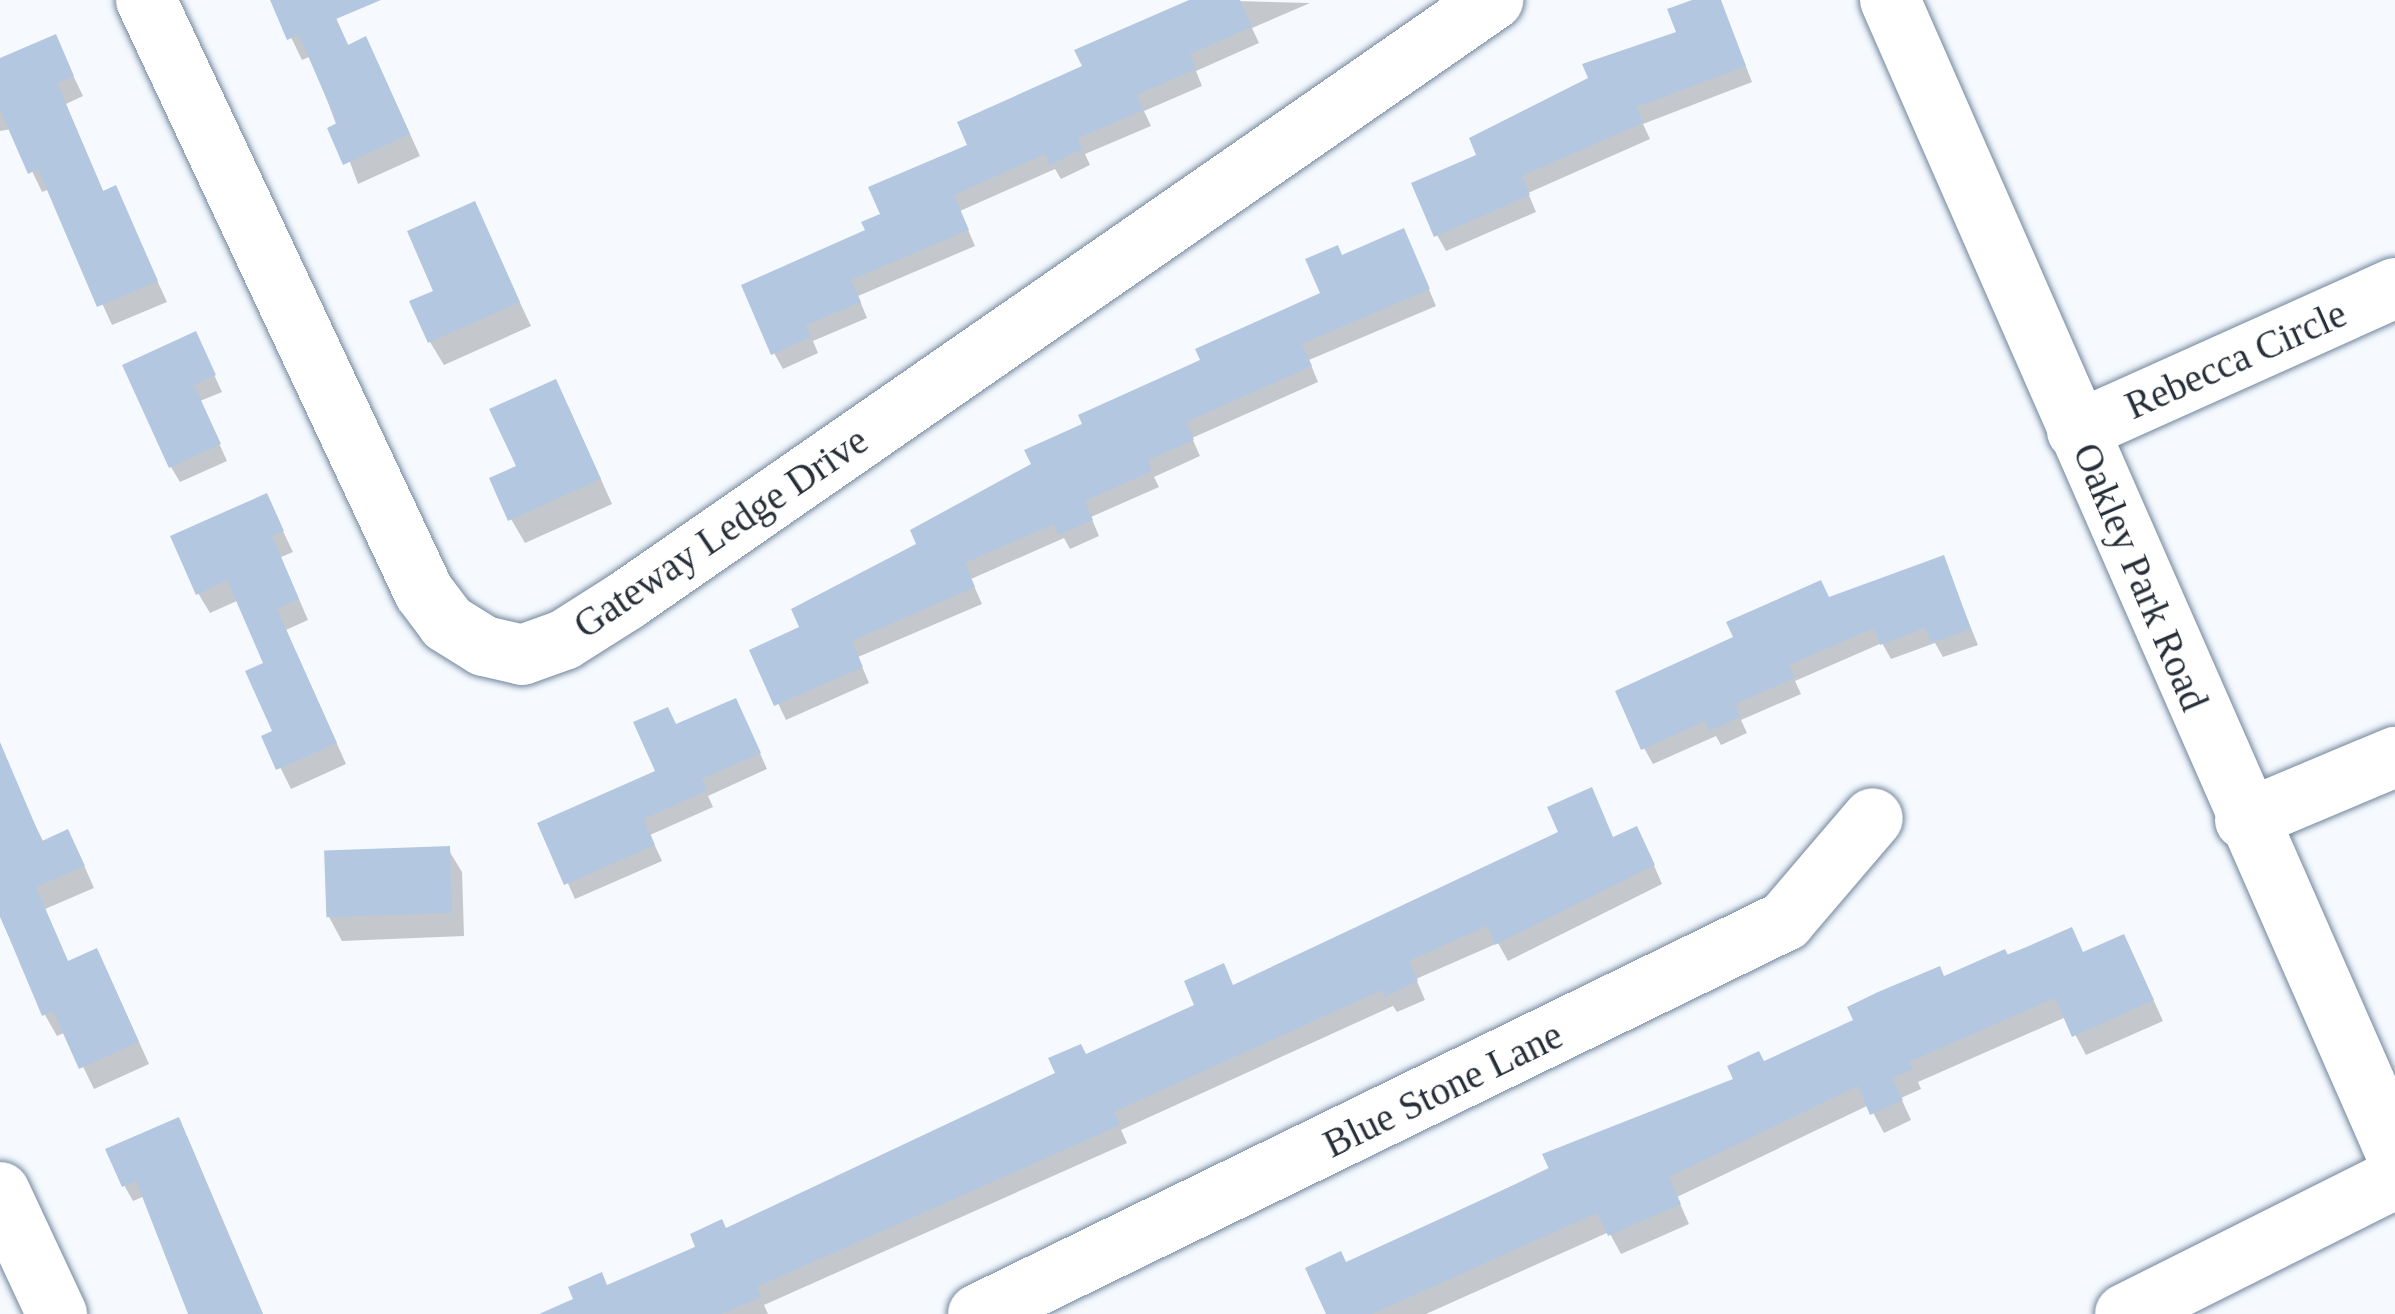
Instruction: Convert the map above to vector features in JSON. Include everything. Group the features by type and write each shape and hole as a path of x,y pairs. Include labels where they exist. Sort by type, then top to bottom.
{"street":[{"name":"Gateway Ledge Drive","path":"146,0 424,592 447,623 484,646 522,655 564,640 627,600 1493,0"},
{"name":"Oakley Park Road","path":"1889,0 2245,820 2395,1151"},
{"name":"Rebecca Circle","path":"2077,431 2395,288"},
{"path":"2245,820 2395,757"},
{"name":"Blue Stone Lane","path":"978,1314 1786,921 1873,818"},
{"path":"2125,1314 2395,1179"},
{"path":"0,1192 57,1314"}],"building":[{"path":"270,0 381,0 336,19 348,45 366,36 410,134 343,165 327,128 337,123 299,35 287,40"},
{"path":"1189,0 1240,0 1252,27 1190,54 1196,69 1137,95 1144,110 1078,138 1083,149 1049,165 1045,154 954,195 969,230 851,280 861,302 806,325 811,337 771,355 741,285 865,230 861,222 880,214 868,187 967,145 957,122 1082,66 1074,50"},
{"path":"1692,0 1721,0 1746,66 1637,107 1643,123 1522,176 1530,195 1434,237 1411,183 1476,155 1469,138 1588,78 1582,64 1676,32 1667,9"},
{"path":"56,34 74,76 57,83 103,191 116,185 158,281 97,307 38,169 28,174 0,110 0,58"},
{"path":"475,201 520,302 428,343 409,301 433,291 407,231"},
{"path":"1404,228 1430,289 1302,344 1312,366 1186,422 1194,440 1148,460 1152,471 1085,501 1093,520 1058,535 1054,524 965,563 975,587 852,641 863,667 774,706 749,650 799,627 791,609 916,544 910,530 1031,464 1024,450 1082,424 1078,415 1200,360 1195,349 1320,293 1305,259 1338,245 1342,255"},
{"path":"196,331 216,375 194,385 221,444 169,468 122,365"},
{"path":"556,379 601,479 508,521 489,478 516,466 489,409"},
{"path":"267,493 284,531 272,536 299,599 277,609 337,743 276,770 261,736 272,731 245,671 263,663 227,580 196,595 170,536"},
{"path":"1944,555 1971,629 1931,643 1925,628 1880,645 1874,628 1789,665 1795,678 1735,704 1740,717 1710,731 1705,721 1641,750 1615,691 1733,637 1726,622 1821,580 1829,597"},
{"path":"736,698 761,753 702,779 707,791 644,819 655,845 564,885 537,823 655,771 633,722 668,707 676,724"},
{"path":"0,742 42,841 68,829 85,866 36,887 68,961 97,948 139,1042 79,1069 53,1011 42,1016 0,916"},
{"path":"1592,787 1613,837 1637,826 1655,865 1495,945 1487,926 1409,961 1418,981 1384,997 1382,990 1114,1112 1120,1125 757,1287 761,1297 722,1314 539,1314 573,1299 568,1287 602,1272 607,1285 695,1247 690,1234 722,1219 726,1228 1055,1073 1048,1058 1081,1044 1086,1054 1194,1005 1184,981 1224,963 1233,985 1558,832 1547,807"},
{"path":"450,846 452,913 326,917 324,850"},
{"path":"2072,927 2083,952 2124,934 2154,1000 2072,1037 2055,998 1909,1062 1913,1069 1892,1078 1903,1100 1870,1115 1858,1086 1669,1177 1681,1204 1608,1236 1597,1213 1372,1314 1326,1314 1305,1268 1341,1251 1346,1262 1549,1169 1542,1154 1733,1079 1727,1066 1759,1051 1764,1061 1853,1020 1847,1007 1878,992 1940,966 1944,976 2005,949 2008,955"},
{"path":"179,1117 263,1314 188,1314 136,1181 122,1187 105,1149"}]}
